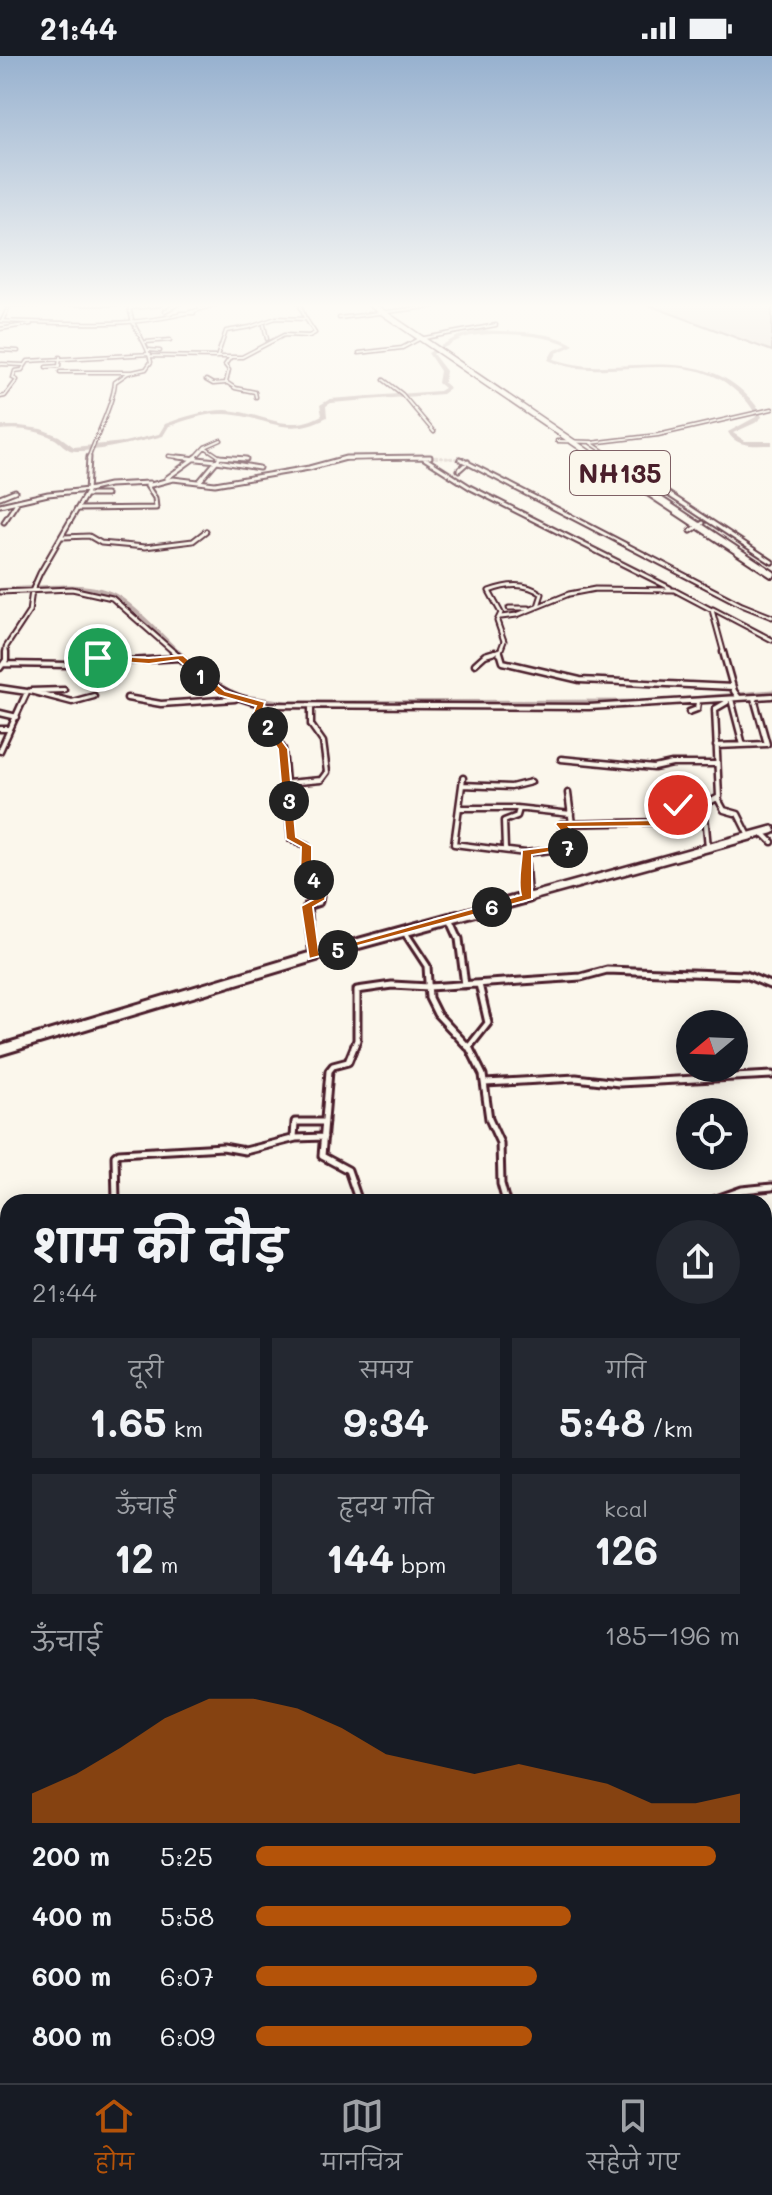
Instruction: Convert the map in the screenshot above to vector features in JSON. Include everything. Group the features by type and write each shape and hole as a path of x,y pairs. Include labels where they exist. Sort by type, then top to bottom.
{"highway":[{"name":"NH135","path":"510,398 772,571"}],"main road":[{"path":"0,1050 404,931 767,831"}],"street":[{"path":"114,398 105,410 87,461 87,491 33,589 29,612 6,647 2,666 70,665 106,656 139,661 180,657"},
{"path":"405,398 434,432"},
{"path":"557,441 647,438 772,409"},
{"path":"164,480 194,459 205,447 221,440"},
{"path":"593,442 593,445 643,479 772,562"},
{"path":"205,447 213,450 218,460"},
{"path":"169,456 246,459"},
{"path":"421,456 471,488 772,640"},
{"path":"0,505 109,485 164,480 215,484 346,458 430,457"},
{"path":"460,459 772,617"},
{"path":"218,460 259,468"},
{"path":"199,482 218,460"},
{"path":"459,470 469,462"},
{"path":"77,509 156,508 155,498 147,486 150,483"},
{"path":"0,497 15,491"},
{"path":"87,491 106,495"},
{"path":"4,522 18,501"},
{"path":"691,531 701,524"},
{"path":"63,537 89,536 101,543 151,546 193,541 206,531"},
{"path":"475,664 485,655 505,646 497,623 501,611 488,593 512,585 539,590 542,597 536,607"},
{"path":"0,592 72,589 112,598 216,689 262,704 589,707 731,700"},
{"path":"499,618 590,589 674,590"},
{"path":"509,608 536,607"},
{"path":"710,608 738,697"},
{"path":"0,647 6,647"},
{"path":"500,650 500,658 506,663 574,680 733,689"},
{"path":"0,688 29,692 64,690"},
{"path":"29,692 83,702 94,696"},
{"path":"0,751 29,692"},
{"path":"749,836 738,814 724,810 718,799 715,709 738,697 772,696"},
{"path":"127,698 161,704 240,699"},
{"path":"715,746 767,744 754,698"},
{"path":"731,700 743,745"},
{"path":"689,712 697,709 698,702"},
{"path":"262,704 258,713 283,749 291,839 307,846 306,878 322,883 320,900 307,906 313,957"},
{"path":"287,783 321,780 327,772 323,742 311,725 311,706"},
{"path":"0,713 17,717"},
{"path":"760,720 772,720"},
{"path":"0,729 10,729"},
{"path":"561,759 654,768 672,764 717,764"},
{"path":"463,778 455,845 525,853 578,847 574,838 560,825 664,822 678,805 675,798 704,807 718,799"},
{"path":"462,785 511,787 531,782"},
{"path":"568,793 572,824"},
{"path":"704,807 708,847"},
{"path":"459,808 571,814"},
{"path":"505,849 504,821 517,816 519,809"},
{"path":"767,831 772,842"},
{"path":"525,853 529,860 524,885 528,896"},
{"path":"450,919 459,939 465,985"},
{"path":"404,931 427,966 430,1002 437,1014 469,1047 485,1083 489,1119 501,1148 504,1194"},
{"path":"356,1194 348,1170 323,1159 329,1071 333,1066 350,1060 355,1050 357,990 392,985 429,987 589,976 607,970 746,975 758,977 764,984 772,986"},
{"path":"469,1047 488,1023 479,984"},
{"path":"485,1083 576,1078 619,1083 772,1075"},
{"path":"294,1138 295,1122 325,1122"},
{"path":"116,1194 115,1156 119,1153 223,1147 245,1151 294,1138 324,1137"},
{"path":"731,1194 772,1187"}],"waterway":[{"path":"0,428 20,427 39,431 73,449 124,444 161,435 167,425 218,412 292,426 303,425 325,416 323,405 330,401 377,398"},
{"path":"747,398 759,417 730,433 749,443 772,443"},
{"path":"0,590 61,586 107,592 135,611 180,654"},
{"path":"178,652 207,678 228,691"},
{"path":"679,700 772,692"},
{"path":"239,696 286,703 638,702"}],"tunnel":[{"path":"430,457 460,459"}],"route":[{"path":"98,658 110,656 122,660 149,661 180,657 221,693 262,704 258,713 283,749 291,839 307,846 306,878 322,883 319,902 307,906 313,957 528,896 524,885 529,860 525,853 579,846 561,824 662,823 678,805"}]}
